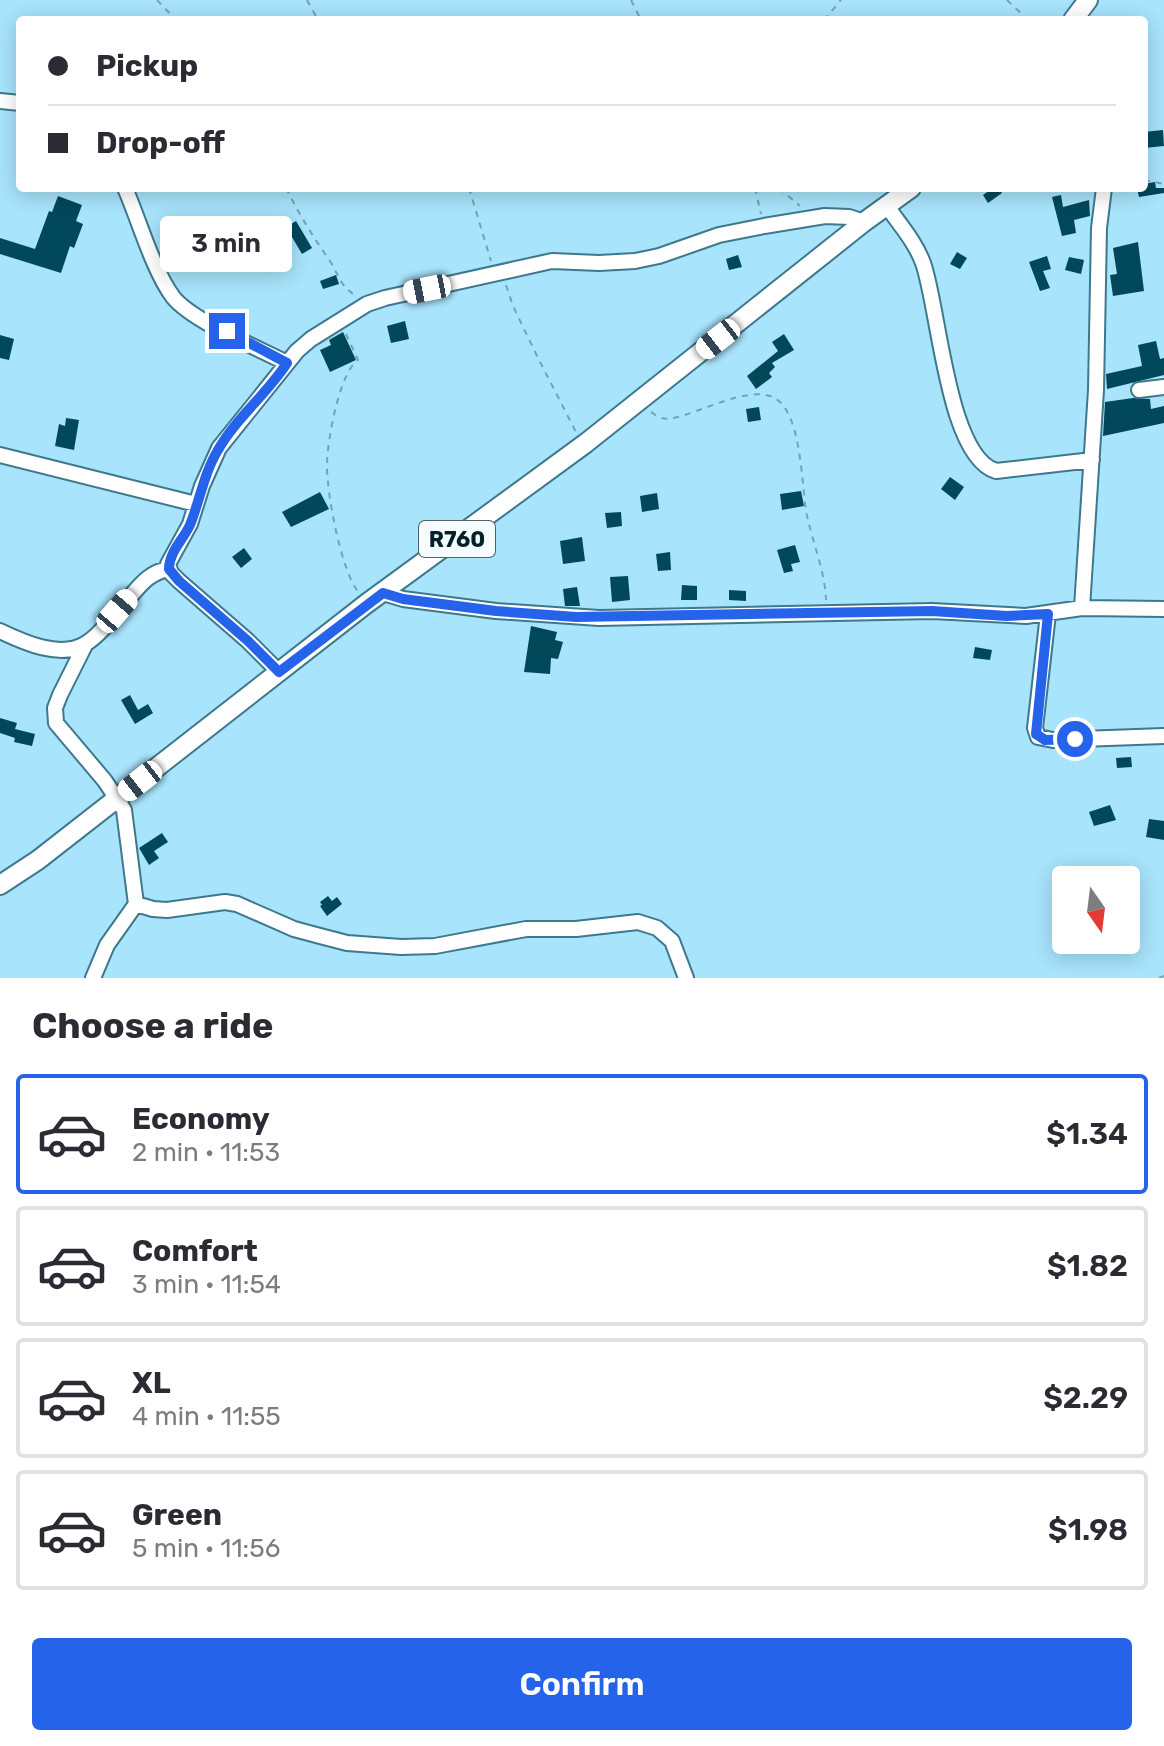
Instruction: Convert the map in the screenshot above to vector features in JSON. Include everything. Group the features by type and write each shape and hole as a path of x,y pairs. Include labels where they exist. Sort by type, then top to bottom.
{"main road":[{"name":"R760","path":"0,885 38,860 366,604 586,443 906,192"}],"street":[{"path":"127,192 161,276 176,300 287,363"},
{"path":"1082,608 1097,374 1099,228 1104,192"},
{"path":"887,206 913,242 924,266 953,398 977,459 983,466 996,471 1092,460"},
{"path":"169,569 172,553 190,524 219,448 287,363 311,339 367,304 565,260 599,263 635,261 719,235 812,218 837,216 864,222"},
{"path":"1139,390 1164,387"},
{"path":"0,455 196,504"},
{"path":"93,978 107,945 136,904 126,820 118,798 56,723 55,708 85,645 141,583 156,572 169,569"},
{"path":"169,569 279,672"},
{"path":"383,593 403,599 496,611 576,617 932,611 1007,616 1082,608 1164,609"},
{"path":"1048,614 1035,728 1038,737 1053,740 1164,736"},
{"path":"0,631 43,647 58,649 85,645"},
{"path":"136,904 167,910 225,902 237,904 294,929 347,943 401,947 435,946 526,929 576,929 638,922 657,928 672,941 686,978"}],"path":[{"path":"157,0 172,16"},
{"path":"827,16 841,0"},
{"path":"1007,0 1024,16"},
{"path":"288,192 343,287 367,304"},
{"path":"470,192 498,273 513,306 559,402 575,432 586,443"},
{"path":"756,192 764,226"},
{"path":"783,192 812,218"},
{"path":"341,320 358,360 347,373 337,399 327,473 346,567 354,587 366,604"},
{"path":"639,400 663,419 747,396 762,394 780,401 799,454 805,509 826,592 826,613"},
{"path":"1159,978 1164,976"}],"building":[{"path":"1163,130 1164,146 1148,148 1148,132"},
{"path":"1155,182 1156,188 1164,188 1164,193 1139,197 1138,192 1148,192 1148,183"},
{"path":"987,192 1002,193 988,203 983,195"},
{"path":"1061,195 1063,207 1089,200 1090,216 1074,220 1076,233 1062,236 1052,197"},
{"path":"58,196 82,205 76,221 83,224 74,248 70,246 61,273 0,254 0,238 35,249"},
{"path":"296,221 312,248 302,254 286,227"},
{"path":"1138,242 1144,291 1113,296 1110,275 1117,274 1113,248"},
{"path":"957,252 967,258 960,269 950,264"},
{"path":"738,255 742,267 729,270 726,259"},
{"path":"1047,256 1051,269 1043,271 1050,288 1040,291 1029,262"},
{"path":"1069,257 1084,260 1081,274 1065,270"},
{"path":"336,275 339,284 323,289 320,281"},
{"path":"405,321 409,339 391,343 387,326"},
{"path":"343,332 356,360 330,372 320,350 331,345 329,340"},
{"path":"784,334 794,350 772,363 775,367 769,373 772,377 756,389 747,376 778,351 772,342"},
{"path":"0,335 14,339 9,360 0,358"},
{"path":"1156,341 1160,359 1164,358 1164,375 1107,389 1106,374 1142,366 1138,345"},
{"path":"1150,399 1151,409 1164,406 1164,423 1103,436 1105,402"},
{"path":"759,407 761,420 748,422 746,409"},
{"path":"66,418 79,420 74,450 55,446 59,424 65,426"},
{"path":"950,477 964,487 955,500 941,489"},
{"path":"801,491 804,506 782,510 780,494"},
{"path":"320,492 329,509 291,527 282,512"},
{"path":"657,493 659,509 642,512 640,496"},
{"path":"621,512 622,526 607,528 605,513"},
{"path":"582,537 585,561 563,564 560,541"},
{"path":"795,545 800,562 791,564 793,571 784,573 777,550"},
{"path":"244,548 252,559 241,568 232,557"},
{"path":"670,552 671,570 658,571 656,554"},
{"path":"628,576 630,600 612,602 610,577"},
{"path":"682,585 697,586 697,600 681,600"},
{"path":"577,587 580,606 565,606 563,589"},
{"path":"729,590 746,591 746,601 729,600"},
{"path":"531,626 557,632 555,640 563,642 558,659 551,658 550,674 524,672"},
{"path":"975,647 992,650 990,660 973,658"},
{"path":"130,695 138,710 148,704 153,713 135,724 121,700"},
{"path":"0,718 17,723 15,729 35,734 32,746 14,742 15,738 0,733"},
{"path":"1131,757 1132,767 1117,768 1116,758"},
{"path":"1110,805 1116,820 1094,826 1089,812"},
{"path":"1149,819 1164,821 1164,840 1146,837"},
{"path":"162,833 168,842 154,851 159,858 149,865 139,848"},
{"path":"328,896 332,901 337,897 342,904 327,916 320,902"}],"route":[{"path":"227,331 287,363 219,448 190,524 168,564 179,581 279,672 383,593 403,599 496,611 576,617 932,611 1007,616 1048,614 1036,734 1045,740 1075,739"}]}
